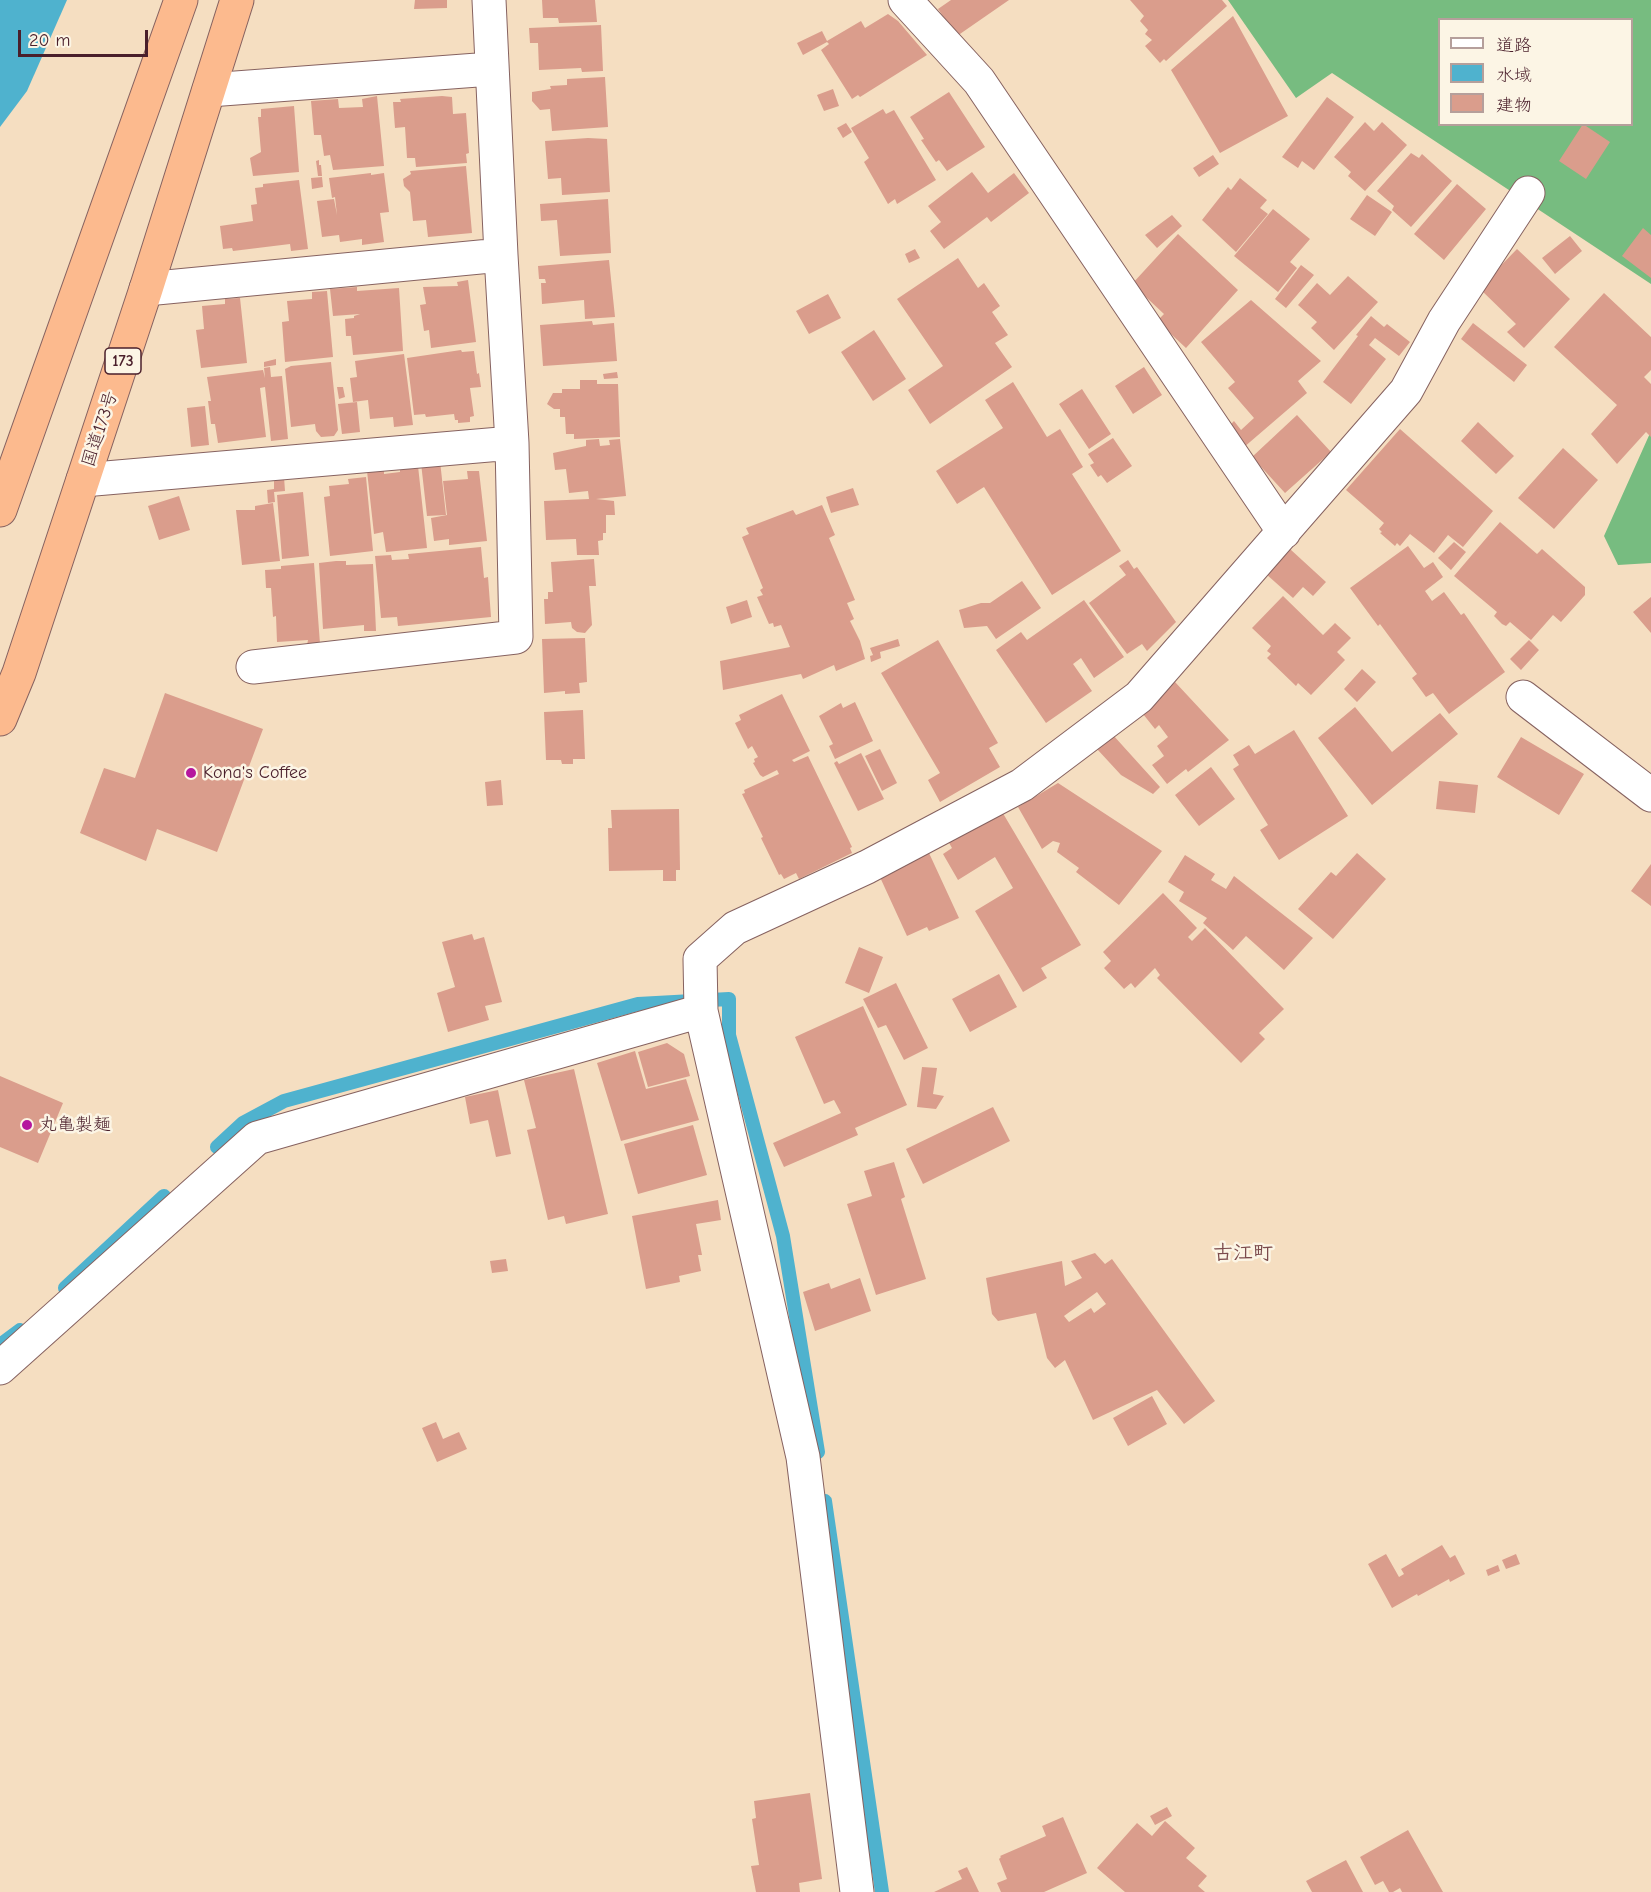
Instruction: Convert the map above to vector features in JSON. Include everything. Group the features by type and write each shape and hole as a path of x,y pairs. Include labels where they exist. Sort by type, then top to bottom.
{"highway":[{"path":"0,510 181,0"},
{"name":"国道173号","path":"0,718 19,673 147,289 237,0"}],"street":[{"path":"253,667 516,637 512,443 489,0"},
{"path":"905,0 979,81 1284,532"},
{"path":"209,90 491,69"},
{"path":"857,1892 803,1457 701,1011 699,959 735,928 867,867 1022,785 1139,697 1406,391 1444,321 1528,193"},
{"path":"147,289 501,255"},
{"path":"83,480 512,443"},
{"path":"1523,697 1651,795"},
{"path":"0,1368 257,1138 701,1011"}],"green space":[{"path":"1228,0 1651,0 1651,284 1332,73 1296,98"},
{"path":"1651,431 1651,563 1618,565 1604,536"}],"water":[{"path":"0,0 67,0 27,91 0,127"}],"building":[{"path":"415,0 447,0 447,8 414,9"},
{"path":"542,0 595,0 597,22 559,23 558,18 543,18"},
{"path":"951,0 1009,0 957,36 938,9"},
{"path":"1130,0 1222,0 1227,6 1166,61 1164,59 1160,63 1145,46 1152,40 1145,34 1148,30 1140,21 1144,16"},
{"path":"888,14 898,21 927,55 860,97 858,95 852,99 821,50 829,44 827,42 803,55 797,43 822,31 827,41 861,21 865,28"},
{"path":"1233,16 1288,116 1220,153 1171,70"},
{"path":"601,25 603,71 582,72 581,68 539,70 538,43 530,43 529,28"},
{"path":"605,77 608,127 552,131 550,109 540,110 532,101 532,92 551,89 550,86 567,85 567,79"},
{"path":"833,89 839,106 824,111 817,95"},
{"path":"949,92 985,147 947,171 939,160 936,162 921,140 924,139 910,117"},
{"path":"377,96 384,166 333,170 330,155 324,156 321,135 314,135 311,101 338,99 339,108 363,107 362,99"},
{"path":"452,97 453,114 466,113 469,153 466,154 467,163 416,167 415,158 407,158 405,127 395,128 393,102 401,102 400,99"},
{"path":"1327,97 1354,117 1314,170 1302,161 1298,168 1282,157"},
{"path":"294,106 299,172 253,176 250,158 261,152 258,117 261,117 261,109"},
{"path":"883,109 886,114 894,110 936,180 897,204 895,199 888,204 864,162 869,158 851,128"},
{"path":"1365,122 1374,131 1382,122 1407,145 1365,191 1348,176 1351,172 1334,157"},
{"path":"846,123 852,132 843,138 837,128"},
{"path":"1582,126 1586,126 1610,142 1586,179 1559,161"},
{"path":"607,139 610,192 562,195 561,178 548,179 545,141"},
{"path":"1411,153 1419,158 1422,154 1452,181 1411,227 1392,210 1394,206 1377,191"},
{"path":"1213,155 1219,164 1199,177 1193,168"},
{"path":"319,160 322,176 318,176 316,161"},
{"path":"466,166 472,233 428,237 426,220 413,221 410,192 404,186 403,179 411,174 410,171"},
{"path":"972,172 988,193 1014,173 1029,193 991,222 987,217 944,249 930,231 941,222 928,206"},
{"path":"371,173 371,175 384,173 389,212 380,213 384,242 362,245 362,239 340,242 339,235 322,237 317,201 334,199 337,215 335,197 332,198 329,178"},
{"path":"322,177 323,187 312,189 311,178"},
{"path":"1240,178 1267,200 1260,208 1268,214 1236,252 1202,220 1228,187 1231,190"},
{"path":"299,180 308,249 291,251 290,244 233,251 232,248 223,249 220,226 253,221 251,205 257,204 255,188 263,187 263,184"},
{"path":"1457,184 1486,209 1444,260 1414,234"},
{"path":"1367,195 1392,212 1375,236 1350,219"},
{"path":"608,199 611,253 560,256 557,220 541,221 540,204"},
{"path":"1273,209 1310,239 1290,262 1297,268 1278,292 1234,256"},
{"path":"1172,215 1182,226 1157,248 1145,235"},
{"path":"1643,228 1651,235 1651,278 1622,256"},
{"path":"1178,234 1238,290 1186,348 1157,321 1164,314 1132,284"},
{"path":"1570,236 1582,251 1555,274 1542,258"},
{"path":"915,249 920,258 909,263 905,254"},
{"path":"1517,249 1570,299 1524,348 1507,332 1516,324 1479,288"},
{"path":"958,258 978,288 984,283 1000,306 992,312 1008,335 995,343 1012,367 930,424 908,390 943,366 897,299"},
{"path":"609,260 615,317 585,319 584,300 542,304 541,283 546,283 545,279 539,279 538,266"},
{"path":"1301,265 1314,275 1286,308 1275,299"},
{"path":"1348,276 1378,302 1334,350 1311,328 1317,322 1298,305 1317,283 1330,295"},
{"path":"468,280 476,342 431,348 429,330 424,331 420,305 426,304 423,287 458,286 457,282"},
{"path":"357,287 357,291 399,288 403,351 353,355 351,336 346,336 345,319 354,318 360,314 333,316 330,289"},
{"path":"327,291 333,357 285,362 282,322 289,321 287,301 312,299 312,292"},
{"path":"1604,293 1651,337 1651,370 1644,377 1651,384 1651,437 1646,432 1617,464 1591,434 1617,405 1554,347"},
{"path":"828,294 841,318 809,334 796,311"},
{"path":"240,298 247,363 201,368 196,330 204,329 202,306 225,304 225,299"},
{"path":"1251,300 1321,361 1298,381 1307,393 1243,448 1227,428 1234,421 1241,430 1254,418 1228,388 1235,382 1201,342"},
{"path":"1371,316 1384,327 1387,324 1410,342 1399,356 1375,338 1369,345 1386,359 1351,404 1323,382"},
{"path":"592,321 593,325 614,323 617,361 543,366 540,325"},
{"path":"1473,323 1527,365 1514,382 1461,339"},
{"path":"874,330 906,379 873,401 841,352"},
{"path":"461,350 462,352 474,351 481,387 470,388 474,416 470,417 470,422 458,423 454,414 426,417 425,414 414,415 407,358"},
{"path":"404,354 413,425 394,427 393,417 370,419 368,400 353,402 350,378 357,377 355,361"},
{"path":"276,359 276,365 264,367 264,362"},
{"path":"331,362 338,430 334,436 321,437 316,431 315,424 291,427 285,369 291,366"},
{"path":"270,367 271,377 282,376 288,439 271,441 265,387 260,388 266,437 218,443 215,424 211,424 208,401 211,401 207,377 263,370 265,378 264,368"},
{"path":"1144,367 1162,395 1133,414 1115,386"},
{"path":"617,372 618,378 604,379 603,374"},
{"path":"580,380 597,380 597,384 618,384 620,437 574,439 574,434 566,434 565,417 560,417 560,409 554,409 547,404 553,393 562,393 562,389 580,389"},
{"path":"1013,382 1047,437 1060,429 1083,467 1072,474 1121,551 1052,595 984,487 957,504 936,471 1003,428 985,400"},
{"path":"337,387 343,387 345,397 339,399"},
{"path":"1082,389 1111,434 1089,449 1059,404"},
{"path":"357,402 360,432 342,434 338,404"},
{"path":"205,406 209,445 191,447 187,408"},
{"path":"1297,415 1331,452 1285,493 1252,457"},
{"path":"1478,422 1514,456 1496,474 1461,441"},
{"path":"1400,429 1493,511 1463,547 1448,535 1434,553 1410,534 1400,546 1397,543 1395,546 1380,533 1382,532 1379,529 1384,523 1346,490"},
{"path":"1113,438 1132,466 1107,483 1101,475 1098,477 1090,465 1094,463 1088,454"},
{"path":"599,439 600,446 610,445 609,440 620,439 626,496 596,499 614,501 615,515 606,515 606,533 603,533 603,540 598,541 599,555 577,555 576,539 546,540 544,501 589,499 588,491 569,493 566,469 555,470 553,453 586,446 586,440"},
{"path":"1563,448 1598,480 1554,529 1518,498"},
{"path":"440,461 446,515 427,516 421,463"},
{"path":"418,466 427,548 386,552 383,532 374,534 367,471 384,469 384,474 400,472 400,468"},
{"path":"467,471 479,471 487,541 449,545 449,539 434,541 431,518 447,515 443,481 468,479"},
{"path":"284,477 285,491 274,492 275,502 268,503 267,490 274,489 274,478"},
{"path":"366,477 373,551 330,556 324,497 330,496 329,486 349,484 348,479"},
{"path":"853,488 859,505 831,513 826,497"},
{"path":"303,492 309,556 282,559 277,495"},
{"path":"179,496 190,530 159,540 148,506"},
{"path":"273,503 280,561 242,565 236,510 255,510 255,506"},
{"path":"822,505 835,535 829,538 855,600 847,603 854,619 850,621 860,641 865,659 836,671 834,665 803,679 801,674 723,690 720,661 790,647 781,625 774,627 773,623 769,624 757,597 763,595 760,590 763,588 742,537 749,534 746,528 793,510 796,515"},
{"path":"1500,522 1537,554 1542,549 1585,587 1585,595 1561,622 1553,615 1531,640 1510,622 1506,626 1502,624 1494,616 1497,612 1454,576"},
{"path":"1454,542 1466,552 1451,570 1438,558"},
{"path":"1408,546 1424,568 1433,562 1443,577 1425,591 1432,601 1444,592 1461,615 1464,613 1505,672 1449,714 1433,693 1426,697 1412,678 1417,674 1350,588"},
{"path":"481,547 484,578 488,577 491,617 398,626 397,617 381,618 375,556 391,555 392,560 409,559 408,554"},
{"path":"1290,549 1326,582 1313,596 1303,587 1293,598 1266,574"},
{"path":"594,559 596,586 589,586 592,625 585,633 577,632 572,628 571,622 545,624 544,599 548,599 548,592 553,592 551,562"},
{"path":"1128,560 1134,569 1137,567 1176,622 1147,651 1142,644 1127,654 1089,603 1126,575 1119,566"},
{"path":"346,561 346,565 373,564 376,631 364,631 364,625 323,629 319,563"},
{"path":"314,563 320,644 307,645 308,640 277,642 276,616 273,617 271,588 266,588 265,570"},
{"path":"1022,581 1041,608 996,639 987,626 964,628 959,610 981,603 990,603"},
{"path":"1283,596 1323,635 1335,623 1351,638 1337,652 1345,660 1311,695 1298,683 1296,686 1267,658 1271,654 1267,651 1271,646 1252,628"},
{"path":"1651,597 1651,633 1633,612"},
{"path":"747,600 752,617 731,624 726,607"},
{"path":"1084,600 1124,657 1094,678 1081,658 1073,664 1092,691 1046,723 996,650 1021,632 1027,640"},
{"path":"585,638 587,682 579,683 580,693 565,694 565,691 544,693 542,639"},
{"path":"898,639 900,646 880,652 881,658 871,662 870,656 873,655 870,648"},
{"path":"938,640 998,743 989,748 1000,767 940,802 928,780 940,773 881,673"},
{"path":"1529,640 1539,650 1521,670 1510,659"},
{"path":"1362,669 1376,682 1357,702 1344,689"},
{"path":"1175,682 1229,740 1188,772 1186,769 1167,784 1152,765 1164,756 1157,746 1168,737 1159,725 1155,729 1143,714"},
{"name":"Kona's Coffee","path":"165,693 263,729 217,852 157,829 146,861 80,833 104,768 135,778"},
{"path":"782,694 810,751 792,760 794,762 808,756 852,847 850,848 852,853 799,879 796,873 784,879 781,874 779,875 742,794 745,793 744,790 779,774 777,770 763,777 760,775 753,763 758,757 752,746 748,749 735,723 741,720 739,715"},
{"path":"855,702 873,741 835,759 829,746 833,744 819,716 841,703 843,708"},
{"path":"1355,707 1392,752 1440,713 1458,734 1372,805 1318,738"},
{"path":"583,710 585,759 573,759 573,764 562,764 561,760 546,760 544,712"},
{"path":"1294,730 1348,816 1279,860 1260,830 1268,825 1233,769 1239,765 1233,755 1249,745 1255,754"},
{"path":"1113,735 1160,787 1153,794 1121,775 1097,749"},
{"path":"1521,737 1584,774 1559,815 1497,777"},
{"path":"880,749 897,783 882,791 865,756"},
{"path":"861,753 884,799 858,811 834,763 837,761 839,764"},
{"path":"1211,767 1235,799 1199,826 1175,795"},
{"path":"501,780 503,805 487,806 485,782"},
{"path":"1439,781 1478,785 1475,813 1436,809"},
{"path":"1058,783 1162,851 1119,905 1076,872 1079,868 1057,852 1060,843 1053,841 1042,849 1018,807"},
{"path":"679,809 680,870 676,870 676,881 663,881 663,870 609,871 608,828 612,828 611,810"},
{"path":"1001,810 1081,945 1041,968 1047,978 1023,992 975,911 1013,888 995,857 958,880 943,854 952,848 948,841"},
{"path":"929,853 959,918 929,931 927,927 907,936 879,875"},
{"path":"1357,853 1386,879 1333,939 1298,909 1331,872 1336,876"},
{"path":"1185,855 1215,874 1211,880 1226,889 1234,876 1313,938 1284,970 1246,936 1233,950 1203,923 1207,918 1179,901 1184,892 1168,882"},
{"path":"1651,864 1651,906 1631,891"},
{"path":"1163,893 1197,928 1188,937 1192,941 1205,928 1284,1009 1259,1033 1265,1039 1241,1063 1157,978 1160,975 1155,968 1135,988 1131,983 1124,989 1104,968 1111,961 1103,952"},
{"path":"472,934 474,940 484,937 502,1002 485,1006 489,1020 448,1032 437,993 455,987 442,942"},
{"path":"859,947 883,957 869,993 845,983"},
{"path":"999,974 1017,1007 970,1032 952,999"},
{"path":"896,983 928,1048 904,1060 886,1025 878,1028 863,999"},
{"path":"863,1006 907,1105 855,1128 858,1135 784,1167 773,1143 841,1113 834,1100 824,1104 795,1037"},
{"path":"667,1043 684,1054 690,1076 648,1087 638,1052"},
{"path":"635,1051 646,1089 686,1079 699,1120 621,1141 597,1063"},
{"path":"922,1067 937,1068 933,1094 944,1096 936,1109 917,1107"},
{"path":"574,1069 608,1214 566,1224 564,1216 548,1220 527,1130 536,1128 524,1080"},
{"name":"丸亀製麺","path":"0,1076 63,1103 38,1163 0,1147"},
{"path":"498,1090 511,1154 496,1157 488,1120 470,1124 465,1097"},
{"path":"993,1107 1010,1141 923,1184 906,1149"},
{"path":"693,1125 707,1175 638,1194 624,1144"},
{"path":"894,1162 905,1197 901,1199 926,1279 876,1295 847,1204 872,1196 864,1171"},
{"path":"718,1200 721,1220 696,1224 702,1255 698,1255 701,1271 679,1276 680,1282 646,1289 632,1216"},
{"path":"1095,1253 1105,1264 1112,1259 1215,1401 1184,1424 1157,1390 1093,1420 1065,1360 1055,1368 1047,1358 1036,1313 998,1321 992,1314 986,1278 1062,1261 1065,1286 1082,1278 1071,1261","holes":["1097,1292 1106,1304 1094,1313 1091,1308 1069,1322 1064,1316"]},
{"path":"506,1259 508,1271 492,1273 490,1261"},
{"path":"860,1278 871,1311 815,1331 803,1292 829,1283 831,1289"},
{"path":"1152,1396 1167,1424 1128,1446 1113,1418"},
{"path":"436,1422 443,1439 459,1432 467,1449 437,1462 422,1428"},
{"path":"1442,1545 1450,1558 1455,1555 1465,1574 1450,1582 1449,1579 1392,1608 1368,1564 1386,1554 1399,1577 1404,1574 1401,1569"},
{"path":"1516,1554 1520,1564 1506,1569 1502,1560"},
{"path":"1498,1565 1500,1571 1488,1576 1486,1570"},
{"path":"810,1793 822,1879 799,1883 800,1892 756,1892 751,1866 759,1865 752,1819 756,1818 754,1801"},
{"path":"1167,1807 1172,1816 1155,1825 1150,1816"},
{"path":"1063,1817 1087,1873 1044,1892 1001,1892 997,1883 1007,1879 999,1859 1000,1856 1046,1836 1042,1826"},
{"path":"1165,1821 1195,1848 1186,1858 1207,1876 1198,1886 1205,1892 1125,1892 1097,1868 1137,1823 1152,1836"},
{"path":"1408,1830 1443,1892 1402,1892 1400,1888 1389,1892 1383,1881 1375,1885 1360,1857"},
{"path":"1346,1860 1363,1892 1312,1892 1306,1881"},
{"path":"967,1867 979,1892 934,1892 962,1879 958,1871"}],"waterway":[{"path":"217,1147 243,1123 284,1101 638,1004 729,999 729,1035 783,1236 818,1452"},
{"path":"65,1288 164,1196"},
{"path":"0,1345 20,1330"},
{"path":"825,1501 882,1892"}],"place":[{"name":"Kona's Coffee","path":"191,773"},
{"name":"丸亀製麺","path":"27,1125"}],"district":[{"name":"古江町","path":"1243,1253"}]}
